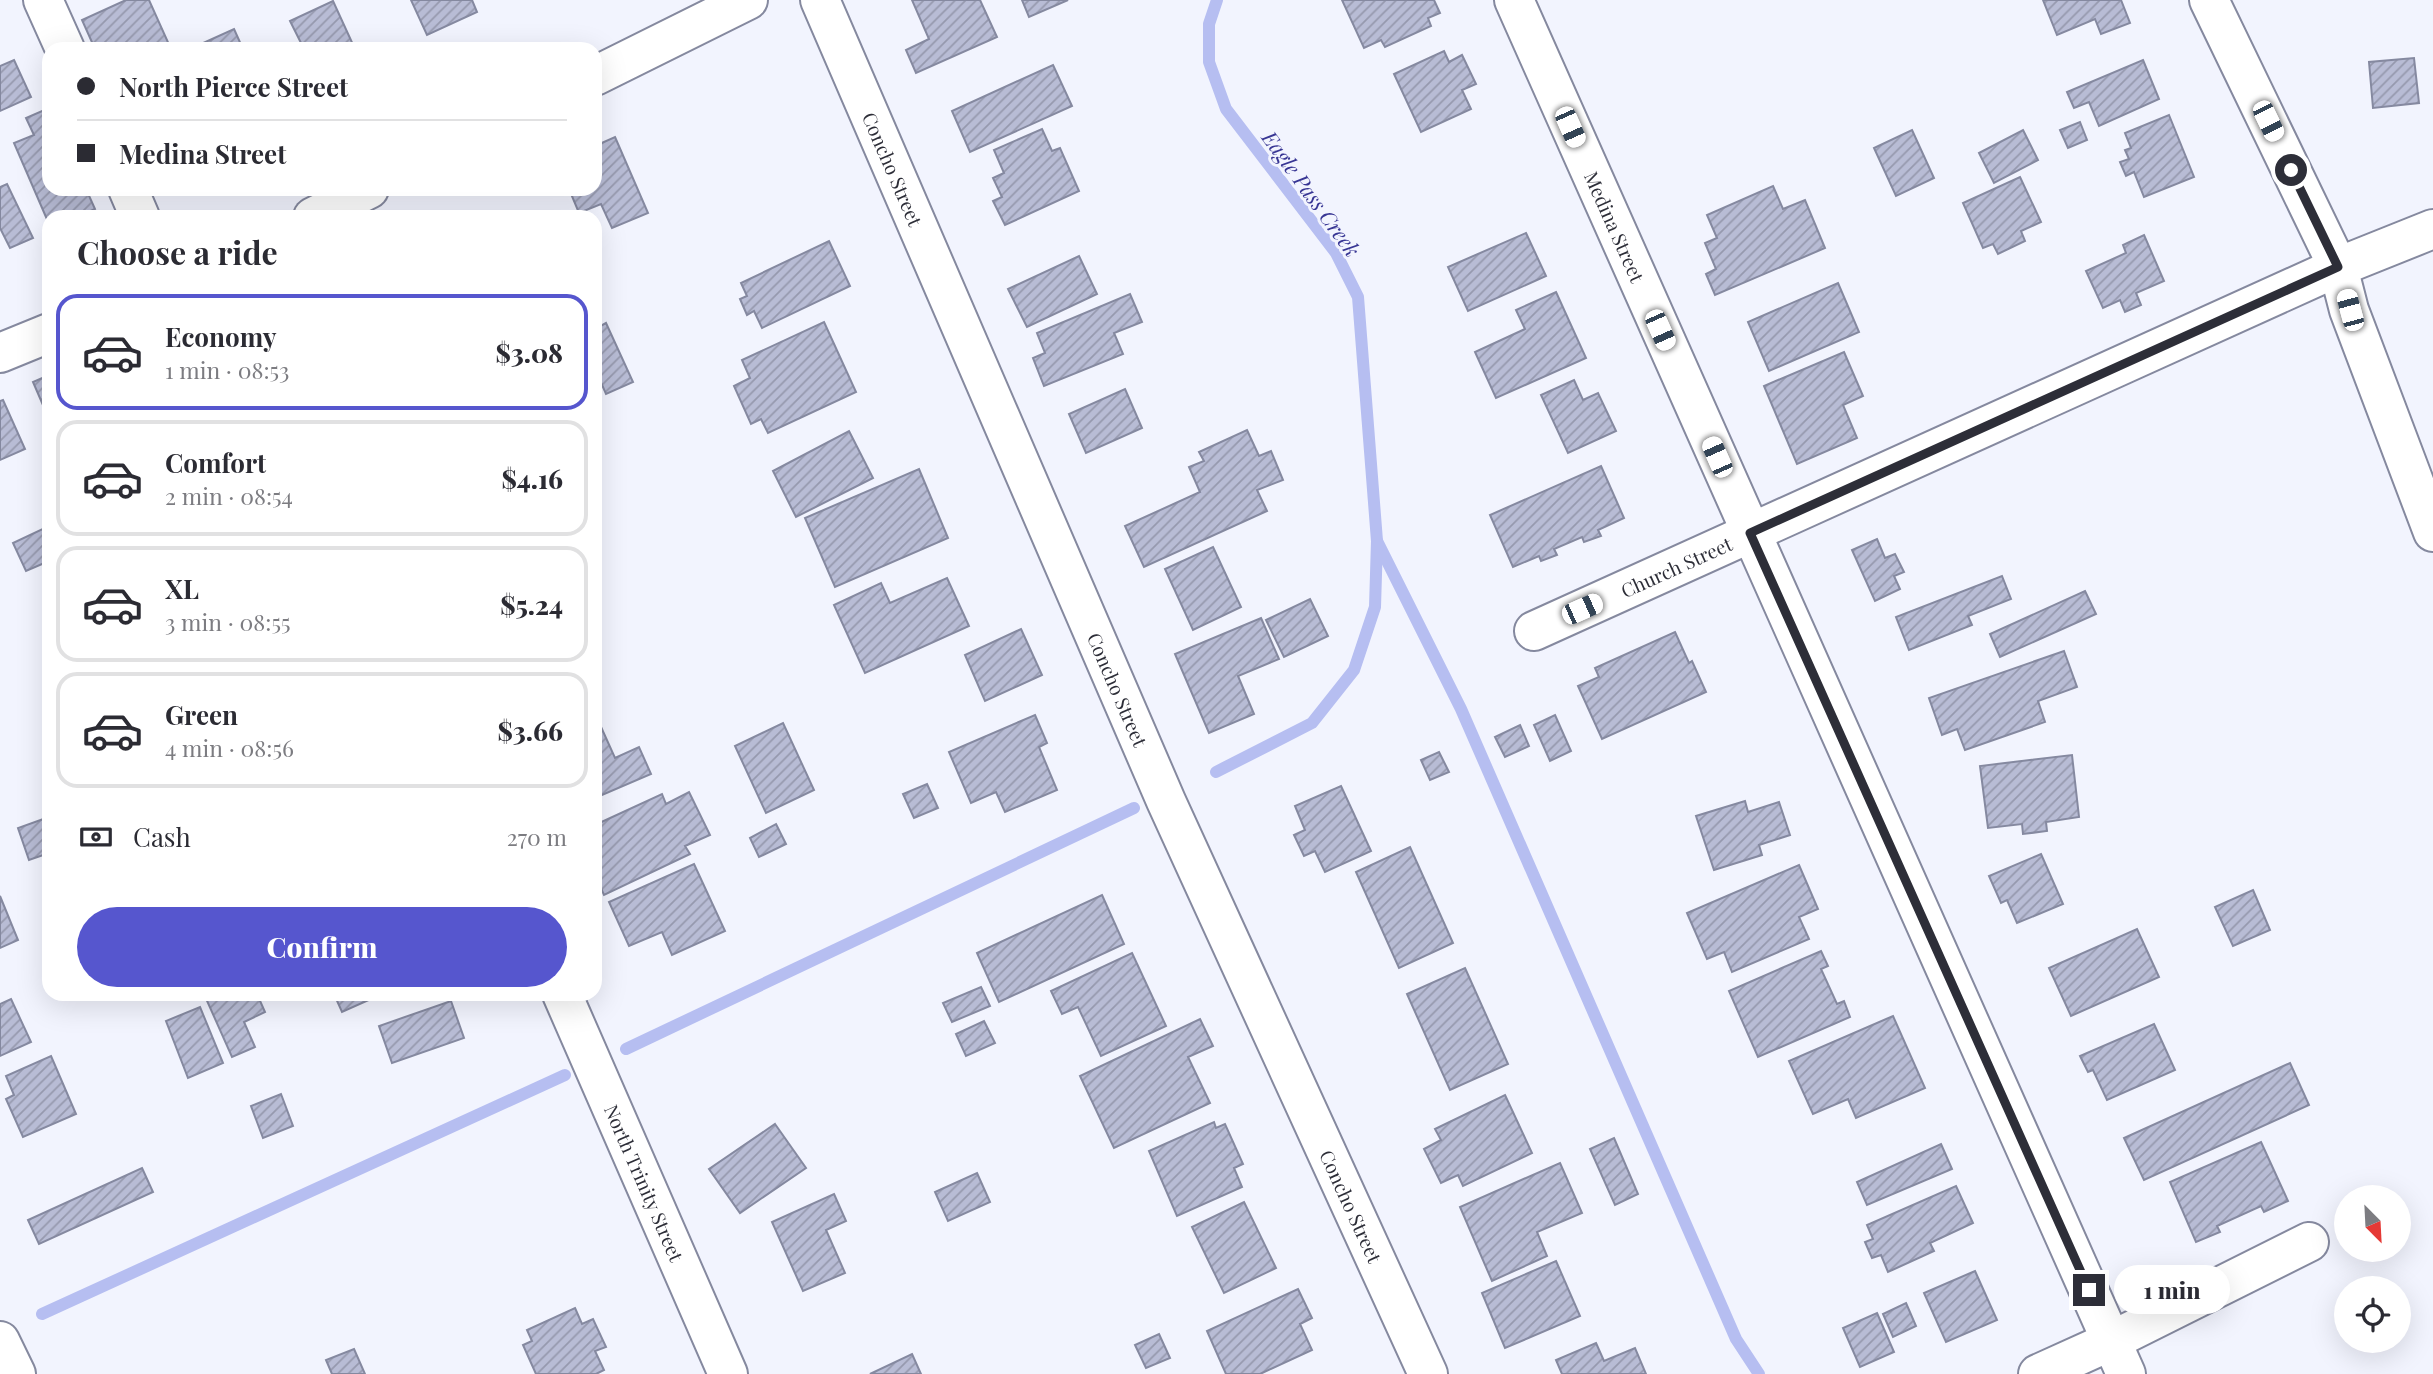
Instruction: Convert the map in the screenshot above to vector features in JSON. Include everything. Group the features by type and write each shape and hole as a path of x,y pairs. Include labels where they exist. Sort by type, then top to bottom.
{"street":[{"path":"43,0 62,42"},
{"name":"Concho Street","path":"820,0 1166,801 1428,1374"},
{"name":"Medina Street","path":"1514,0 2119,1357"},
{"path":"2209,0 2338,267 2350,310 2433,533"},
{"path":"602,72 743,1"},
{"path":"327,210 355,196"},
{"name":"Church Street","path":"1534,631 2338,267 2433,229"},
{"path":"0,353 42,336"},
{"name":"North Trinity Street","path":"565,1001 728,1374"},
{"path":"2038,1374 2119,1357 2309,1242"},
{"path":"0,1341 16,1374"}],"building":[{"path":"126,0 149,0 168,42 92,42 82,20"},
{"path":"411,0 472,0 477,12 427,35"},
{"path":"912,0 980,0 997,37 916,73 906,50 929,39"},
{"path":"1022,0 1068,0 1029,17"},
{"path":"1342,0 1434,0 1440,13 1428,18 1431,26 1385,47 1381,40 1364,48"},
{"path":"2043,0 2121,0 2130,23 2101,34 2095,19 2057,35"},
{"path":"333,1 352,42 300,42 290,21"},
{"path":"234,29 240,42 205,42"},
{"path":"1444,51 1449,62 1462,55 1476,84 1462,90 1471,109 1421,132 1394,74"},
{"path":"2414,58 2419,103 2373,108 2369,62"},
{"path":"14,60 31,97 0,111 0,66"},
{"path":"2143,60 2159,99 2099,126 2089,102 2074,108 2067,92"},
{"path":"1053,65 1072,106 970,152 952,111"},
{"path":"42,111 42,196 89,196 95,209 43,210 14,143 34,135 26,118"},
{"path":"2169,115 2194,177 2144,197 2134,172 2126,176 2120,162 2129,159 2125,150 2131,148 2125,133"},
{"path":"2080,122 2087,140 2068,148 2060,130"},
{"path":"1042,129 1052,151 1060,148 1079,191 1005,225 993,201 1002,197 993,178 1004,173 994,150"},
{"path":"1912,130 1934,178 1896,196 1874,148"},
{"path":"2023,130 2038,160 1994,183 1979,153"},
{"path":"615,137 648,213 612,228 601,204 586,210 578,210 572,196 602,196 602,143"},
{"path":"2020,177 2041,222 2021,231 2025,241 1998,254 1993,244 1983,248 1963,203"},
{"path":"7,184 33,238 10,248 0,228 0,187"},
{"path":"1773,186 1783,209 1805,200 1825,248 1715,295 1706,274 1716,269 1705,243 1717,238 1707,215"},
{"path":"1526,233 1546,276 1468,311 1448,267"},
{"path":"2144,235 2164,281 2136,293 2141,305 2125,312 2120,300 2103,308 2086,271 2126,253 2123,245"},
{"path":"829,241 850,286 762,328 754,311 747,315 740,299 747,296 741,283"},
{"path":"1079,256 1097,294 1027,327 1008,289"},
{"path":"1838,283 1859,332 1769,371 1748,322"},
{"path":"1556,292 1586,358 1496,398 1475,352 1525,329 1516,310"},
{"path":"1130,294 1142,322 1114,333 1123,354 1044,386 1033,358 1045,353 1037,333"},
{"path":"824,322 856,392 768,433 761,419 751,424 734,386 750,378 742,360"},
{"path":"606,323 633,382 606,394 602,385 602,325"},
{"path":"1844,352 1863,396 1843,405 1857,438 1797,464 1764,386"},
{"path":"42,378 42,403 33,382"},
{"path":"1574,380 1583,400 1598,393 1616,431 1568,453 1541,395"},
{"path":"1125,389 1142,428 1086,453 1069,414"},
{"path":"3,400 25,449 0,460 0,401"},
{"path":"1247,430 1259,456 1271,451 1283,480 1257,490 1267,511 1144,567 1125,526 1200,492 1189,467 1204,461 1199,452"},
{"path":"849,431 873,478 796,517 773,471"},
{"path":"1601,466 1624,518 1598,530 1601,536 1584,542 1582,537 1554,549 1557,555 1541,561 1539,556 1513,567 1490,515"},
{"path":"919,469 948,538 835,587 805,518"},
{"path":"42,529 42,564 26,571 13,543"},
{"path":"1877,539 1885,558 1895,554 1904,572 1894,576 1900,589 1875,601 1852,550"},
{"path":"1213,547 1241,607 1193,630 1165,569"},
{"path":"2002,576 2011,599 1968,616 1972,625 1909,650 1896,617"},
{"path":"947,578 969,626 865,673 834,605 881,583 890,603"},
{"path":"2085,591 2096,614 2000,657 1990,634"},
{"path":"1310,599 1328,636 1284,657 1266,620"},
{"path":"1261,618 1279,659 1238,676 1254,714 1209,733 1175,654"},
{"path":"1021,629 1042,675 985,701 965,655"},
{"path":"1675,632 1706,692 1602,739 1578,686 1599,677 1595,668"},
{"path":"2064,651 2077,687 2038,701 2045,722 1965,750 1957,729 1942,735 1929,698"},
{"path":"1035,715 1047,743 1039,747 1057,790 1005,812 996,792 971,803 949,752"},
{"path":"1555,715 1571,751 1550,761 1534,725"},
{"path":"783,723 814,790 766,813 735,746"},
{"path":"1520,725 1529,746 1505,757 1495,737"},
{"path":"602,729 615,758 639,747 651,774 602,795"},
{"path":"1439,752 1449,772 1430,780 1421,760"},
{"path":"2072,755 2079,817 2046,822 2047,831 2023,834 2022,824 1988,828 1980,766"},
{"path":"927,784 938,808 914,818 903,794"},
{"path":"1341,786 1371,851 1325,872 1315,851 1304,856 1294,835 1305,830 1295,806"},
{"path":"689,792 710,835 685,846 690,854 604,895 602,822 662,794 666,804"},
{"path":"1745,801 1748,812 1779,802 1790,835 1759,845 1762,855 1714,870 1696,816"},
{"path":"42,819 42,855 29,860 18,828"},
{"path":"776,824 786,844 759,857 750,838"},
{"path":"1410,847 1453,943 1399,968 1356,872"},
{"path":"2041,854 2063,904 2017,923 2007,900 2001,903 1989,876"},
{"path":"694,864 725,931 672,955 662,932 629,946 609,902"},
{"path":"1799,865 1818,909 1799,917 1809,939 1732,972 1724,952 1707,959 1687,913"},
{"path":"2253,890 2270,930 2233,946 2215,907"},
{"path":"1102,895 1124,944 999,1002 977,953"},
{"path":"0,896 18,940 0,948"},
{"path":"2137,929 2159,977 2071,1016 2049,968"},
{"path":"1821,951 1828,966 1821,969 1837,1004 1844,1001 1850,1017 1758,1057 1729,991"},
{"path":"1132,953 1166,1026 1101,1056 1078,1007 1062,1014 1051,991"},
{"path":"1465,968 1508,1064 1450,1090 1407,994"},
{"path":"981,987 990,1006 952,1022 943,1003"},
{"path":"11,999 31,1042 0,1056 0,1004"},
{"path":"207,1001 260,1001 265,1012 244,1022 255,1047 232,1057"},
{"path":"337,1001 366,1001 342,1012"},
{"path":"451,1001 464,1038 392,1063 379,1026"},
{"path":"200,1007 223,1063 188,1078 166,1021"},
{"path":"1893,1016 1925,1088 1856,1118 1848,1099 1813,1114 1789,1061"},
{"path":"1200,1019 1213,1046 1188,1057 1210,1103 1114,1148 1080,1076"},
{"path":"984,1021 995,1043 966,1056 956,1034"},
{"path":"2154,1024 2175,1070 2107,1100 2093,1070 2088,1072 2080,1056"},
{"path":"51,1056 76,1114 23,1137 6,1099 14,1095 6,1076"},
{"path":"2290,1063 2309,1105 2144,1180 2124,1138"},
{"path":"281,1094 293,1126 263,1138 251,1106"},
{"path":"1505,1095 1532,1153 1463,1186 1458,1175 1441,1183 1424,1149 1441,1140 1435,1129"},
{"path":"1214,1122 1216,1128 1225,1124 1243,1164 1234,1168 1242,1187 1177,1216 1149,1151"},
{"path":"775,1124 806,1168 740,1213 709,1169"},
{"path":"1614,1138 1638,1194 1615,1205 1590,1149"},
{"path":"2261,1142 2288,1201 2264,1212 2261,1206 2217,1226 2220,1232 2196,1242 2170,1182"},
{"path":"1941,1144 1952,1169 1867,1205 1857,1182"},
{"path":"1560,1163 1582,1213 1537,1232 1547,1256 1492,1281 1460,1207"},
{"path":"142,1168 153,1192 39,1244 28,1220"},
{"path":"977,1173 990,1202 948,1221 935,1192"},
{"path":"1956,1186 1973,1223 1930,1243 1934,1251 1888,1272 1881,1255 1872,1258 1865,1242 1873,1239 1867,1225"},
{"path":"834,1194 846,1221 826,1230 845,1273 803,1291 772,1222"},
{"path":"1244,1202 1276,1268 1224,1293 1192,1227"},
{"path":"1556,1261 1580,1316 1505,1348 1482,1293"},
{"path":"1975,1271 1997,1320 1946,1342 1924,1293"},
{"path":"1298,1289 1312,1318 1300,1324 1312,1350 1260,1374 1226,1374 1207,1331"},
{"path":"1906,1303 1916,1326 1893,1337 1883,1314"},
{"path":"575,1308 582,1324 593,1319 606,1347 595,1351 604,1370 596,1374 536,1374 523,1345 532,1341 527,1330"},
{"path":"1877,1313 1894,1352 1860,1367 1843,1328"},
{"path":"1159,1334 1170,1358 1146,1368 1135,1345"},
{"path":"1596,1343 1604,1361 1635,1348 1646,1374 1562,1374 1556,1360"},
{"path":"354,1349 365,1374 332,1374 326,1360"},
{"path":"912,1354 921,1374 870,1374"}],"waterway":[{"name":"Eagle Pass Creek","path":"1216,772 1312,723 1354,670 1375,607 1377,541 1358,297 1336,253 1226,109 1209,62 1209,24 1217,0"},
{"path":"1377,541 1461,709 1736,1339 1759,1374"},
{"path":"626,1049 1134,808"},
{"path":"42,1314 565,1075"}],"route":[{"path":"2089,1290 1750,533 2338,267 2291,170"}]}
